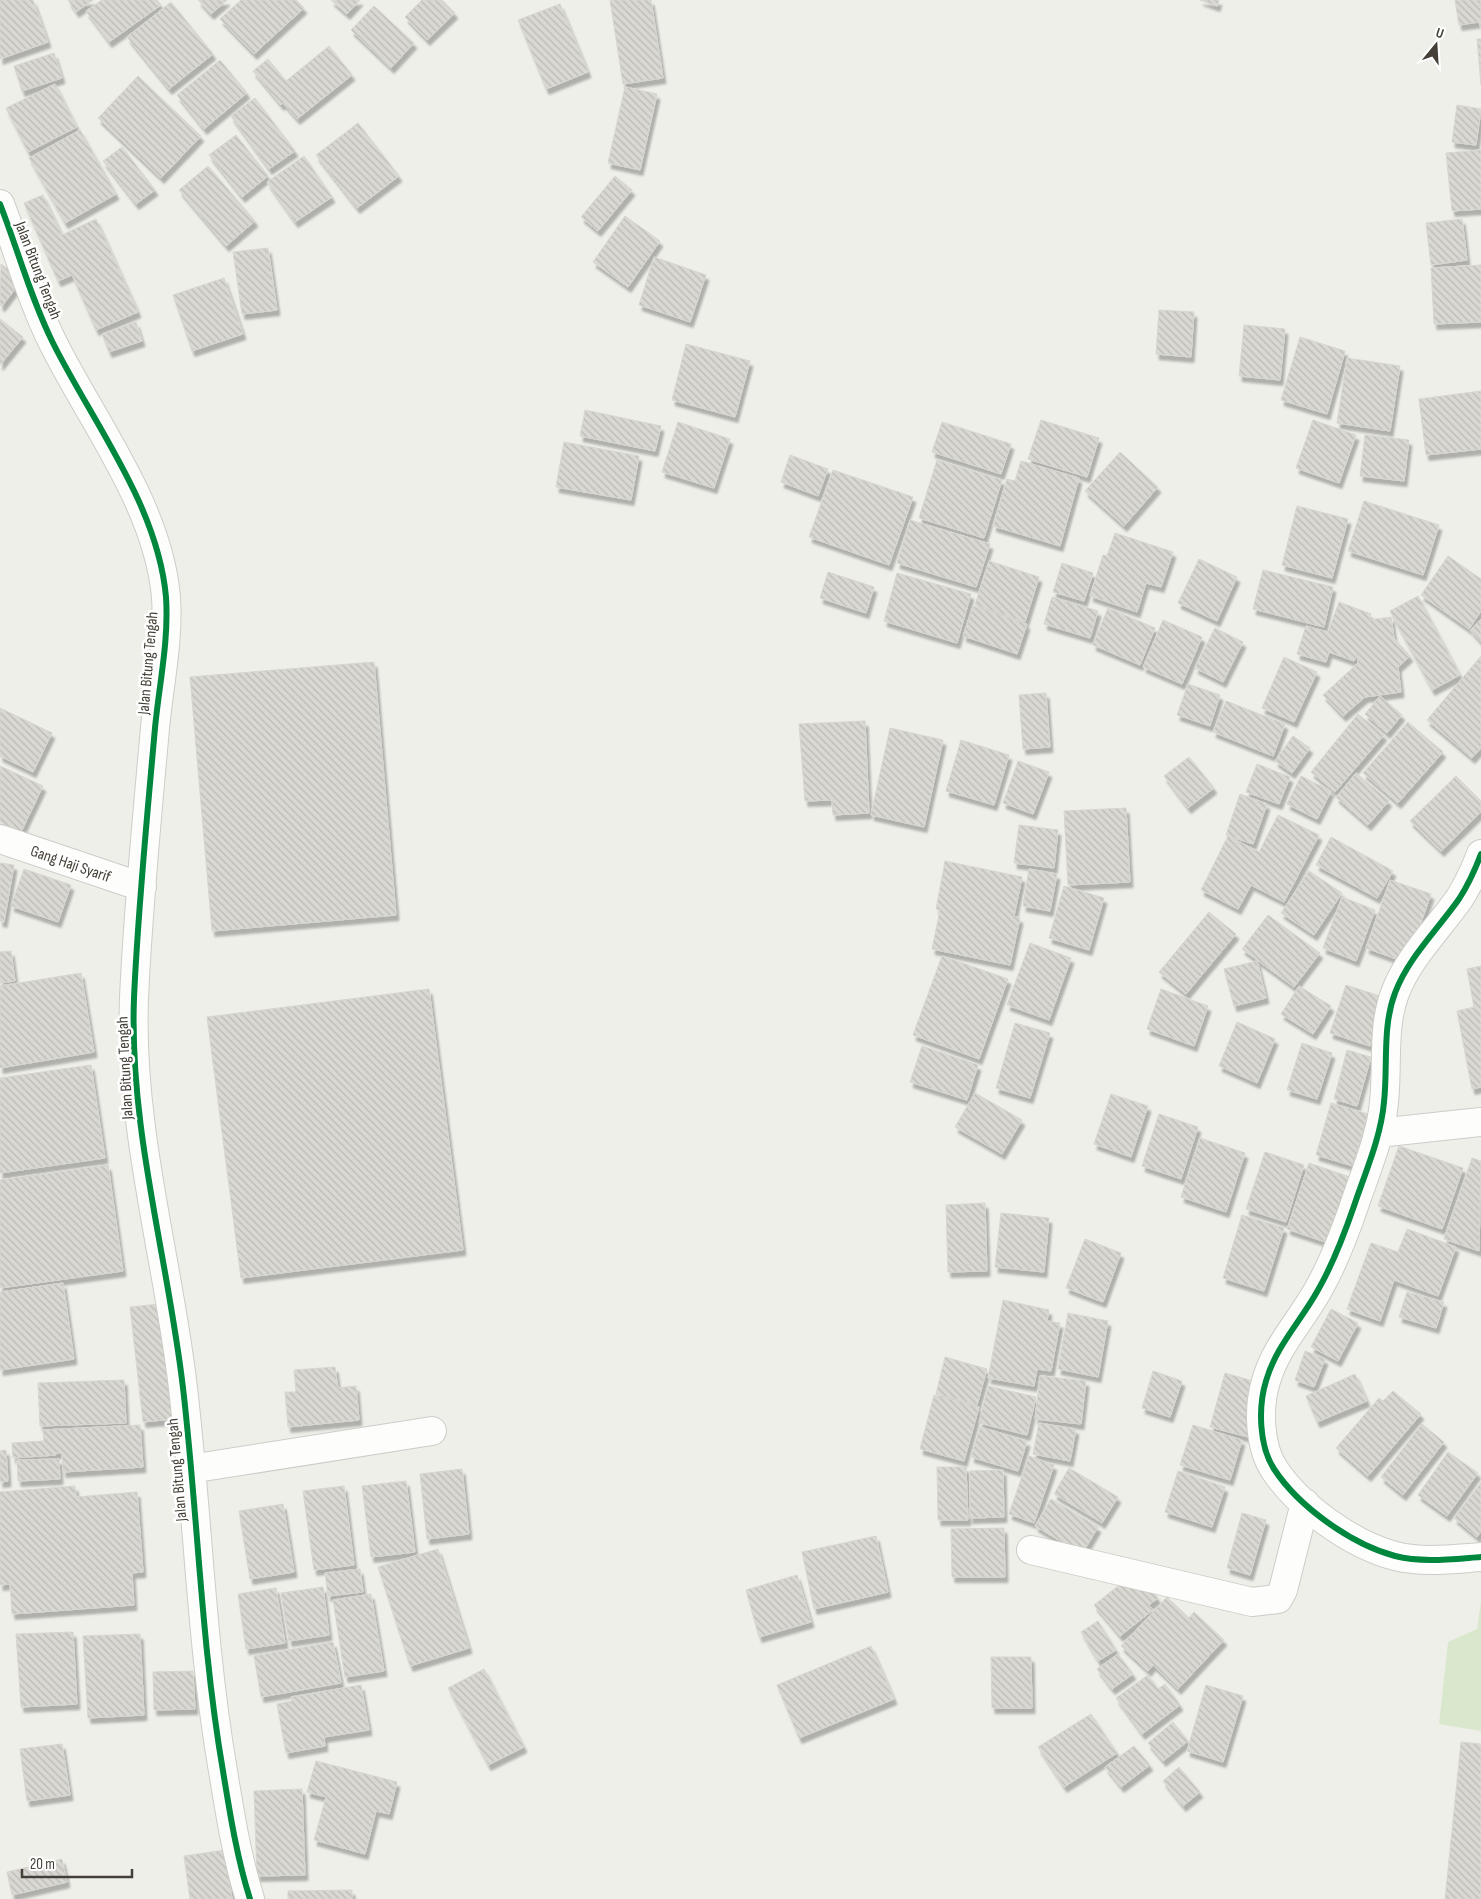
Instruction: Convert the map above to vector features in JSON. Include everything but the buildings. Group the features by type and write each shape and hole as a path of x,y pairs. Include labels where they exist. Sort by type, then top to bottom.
{"street":[{"name":"Jalan Bitung Tengah","path":"0,204 51,339 135,494 161,570 166,598 166,638 156,722 142,887 134,1026 138,1100 147,1175 173,1311 190,1469 204,1629 218,1742 238,1855 250,1899"},
{"name":"Gang Haji Syarif","path":"0,839 142,887"},
{"path":"1481,854 1470,880 1459,899 1409,967 1395,993 1389,1018 1384,1103 1378,1133 1338,1248 1318,1291 1285,1339 1265,1382 1262,1407 1264,1443 1273,1468 1305,1503 1328,1522 1350,1537 1395,1556 1425,1559 1481,1557"},
{"path":"1378,1133 1481,1122"},
{"path":"190,1469 432,1431"},
{"path":"1031,1550 1252,1602 1264,1602 1278,1599 1283,1590 1305,1503"}],"green space":[{"path":"1481,1602 1481,1731 1439,1724 1448,1642 1477,1629"}],"cycle path":[{"path":"0,204 45,326 69,373 122,466 151,530 160,563 166,597 165,646 155,728 143,863 134,998 137,1096 143,1145 183,1388 205,1628 216,1723 234,1836 250,1899"},
{"path":"1481,854 1462,894 1415,956 1395,993 1388,1019 1382,1115 1372,1155 1329,1270 1282,1345 1270,1368 1263,1391 1261,1414 1265,1449 1274,1469 1297,1497 1327,1522 1361,1543 1395,1556 1438,1560 1481,1557"}]}
